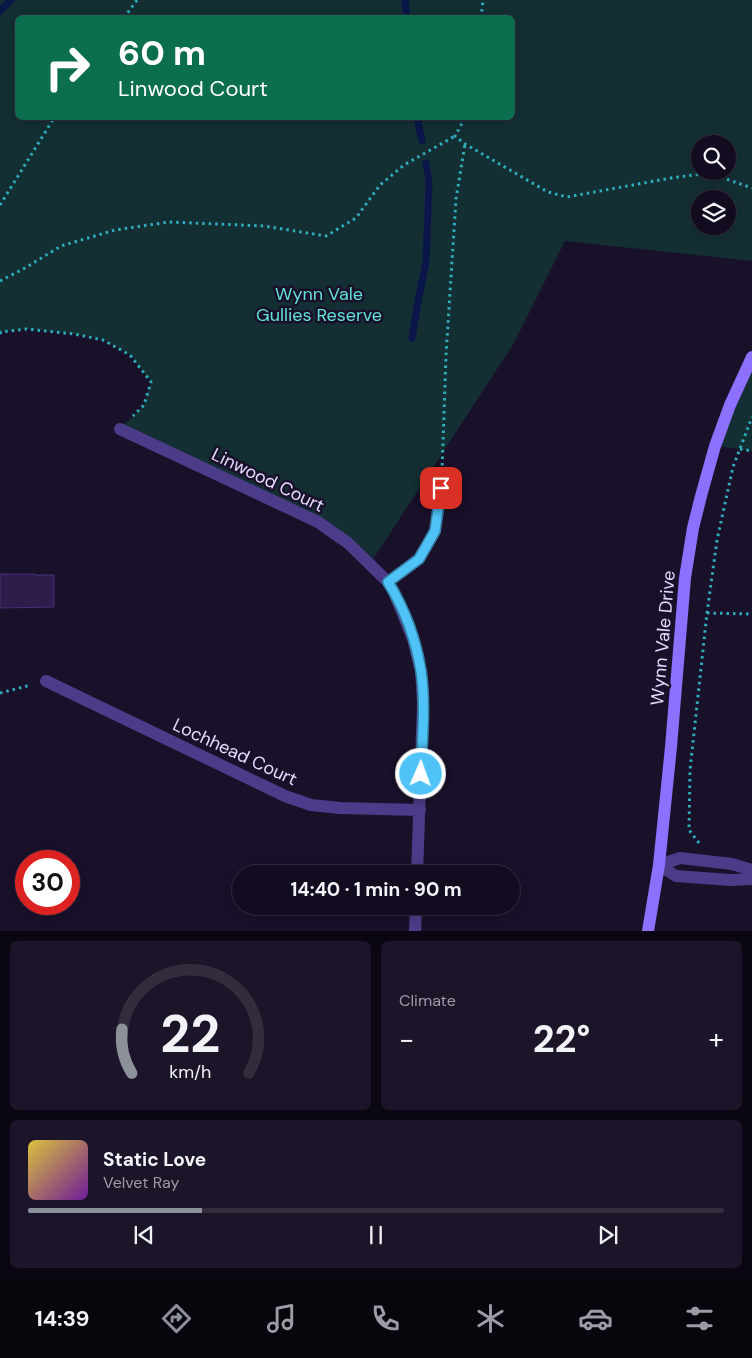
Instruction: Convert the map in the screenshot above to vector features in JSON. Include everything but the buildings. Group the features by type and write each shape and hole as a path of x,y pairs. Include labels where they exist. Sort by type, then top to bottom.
{"main road":[{"name":"Wynn Vale Drive","path":"648,930 659,866 685,578 692,537 715,446 730,406 752,357"}],"street":[{"name":"Linwood Court","path":"120,428 318,522 348,543 388,582 413,639 421,671 423,703 417,865"},
{"path":"388,582 419,559 435,531 441,488"},
{"name":"Lochhead Court","path":"46,681 285,796 310,805 340,808 420,810"},
{"path":"659,866 680,858 732,864 752,870"},
{"path":"659,866 676,876 730,880 752,879"},
{"path":"415,930 416,915"}],"path":[{"path":"126,15 136,0"},
{"path":"481,15 483,0"},
{"path":"0,205 53,120"},
{"path":"0,281 26,268 61,246 115,230 169,222 264,226 326,236 356,218 380,185 404,165 455,136 464,120"},
{"path":"455,136 465,144 548,192 567,197 709,173 752,188"},
{"path":"441,488 446,355 456,199 465,144"},
{"path":"0,334 1,332 26,329 74,334 103,340 130,355 151,382 144,405 120,428"},
{"path":"700,860 702,848 689,830 690,770 707,613 717,540 732,467 752,417"},
{"path":"740,450 752,451"},
{"path":"707,613 752,614"},
{"path":"0,693 46,681"}],"green space":[{"name":"Wynn Vale Gullies Reserve","path":"0,0 752,0 752,261 565,241 514,343 370,564 348,543 120,429 144,405 151,382 130,355 103,340 74,334 26,329 2,332 0,334"},
{"path":"752,357 752,451 715,446"}],"waterway":[{"path":"0,11 11,0"},
{"path":"405,0 407,15"},
{"path":"417,120 422,141"},
{"path":"412,338 426,263 429,182 426,163"}],"route":[{"path":"421,774 423,703 421,671 413,639 388,582 419,559 435,531 441,488"}]}
